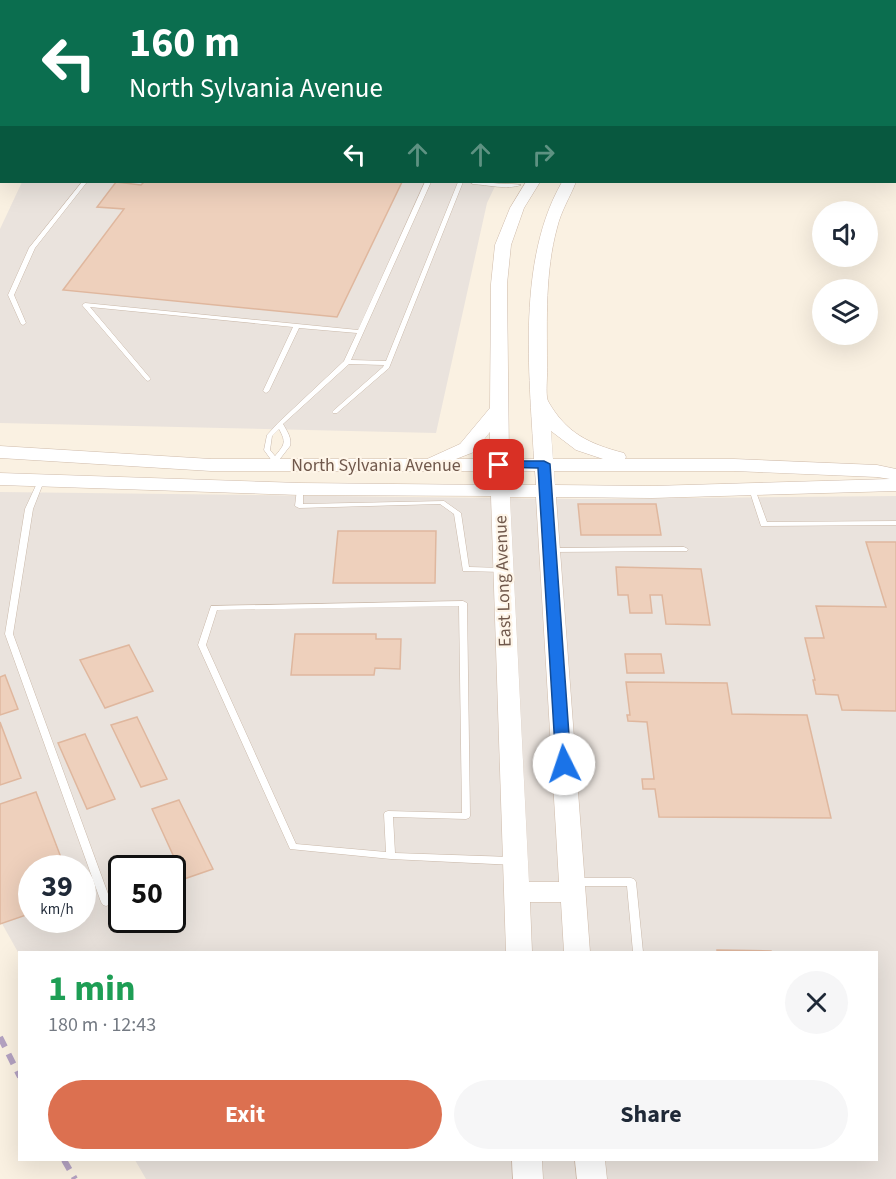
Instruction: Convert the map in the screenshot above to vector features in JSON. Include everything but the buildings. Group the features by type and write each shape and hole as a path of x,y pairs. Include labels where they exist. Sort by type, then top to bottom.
{"main road":[{"path":"524,184 565,187 551,216 538,303 545,491 576,951"},
{"name":"East Long Avenue","path":"519,951 498,410 499,295 503,245 524,184"},
{"path":"540,394 550,420 559,432 593,451 616,456 744,466 756,489"},
{"path":"412,465 443,459 467,447 498,410"},
{"name":"North Sylvania Avenue","path":"0,452 126,461 744,466 877,471 896,475"},
{"path":"41,481 46,454"},
{"name":"North Sylvania Avenue","path":"0,479 300,489 545,491 896,485"},
{"path":"516,892 572,887"},
{"path":"527,1161 528,1179"},
{"path":"590,1161 592,1179"}],"lane":[{"path":"13,0 65,0"},
{"path":"23,323 10,295 32,249 83,183"},
{"path":"280,424 287,436 286,451 274,463 267,450 269,436 280,424 347,362 428,183"},
{"path":"335,412 386,368 461,183"},
{"path":"482,183 508,186 524,184"},
{"path":"148,380 85,305 360,332"},
{"path":"266,391 297,326"},
{"path":"347,362 388,363"},
{"path":"41,481 29,509 9,634 105,902"},
{"path":"300,489 299,506 442,502 457,513 466,569 503,570"},
{"path":"756,489 764,524 896,524"},
{"path":"549,550 684,549"},
{"path":"391,856 388,814 466,816 463,603 214,608 202,645 293,847 391,856 515,861"},
{"path":"572,887 631,882 638,951"}],"shaded area":[{"path":"22,183 497,183 487,203 436,433 0,423 0,229"},
{"path":"0,492 580,499 896,496 896,1179 146,1179 136,1161 878,1161 878,951 18,951 0,920"}],"railway":[{"path":"0,1037 18,1073"},
{"path":"65,1161 75,1179"}],"route":[{"path":"499,465 544,464 564,764"}]}
